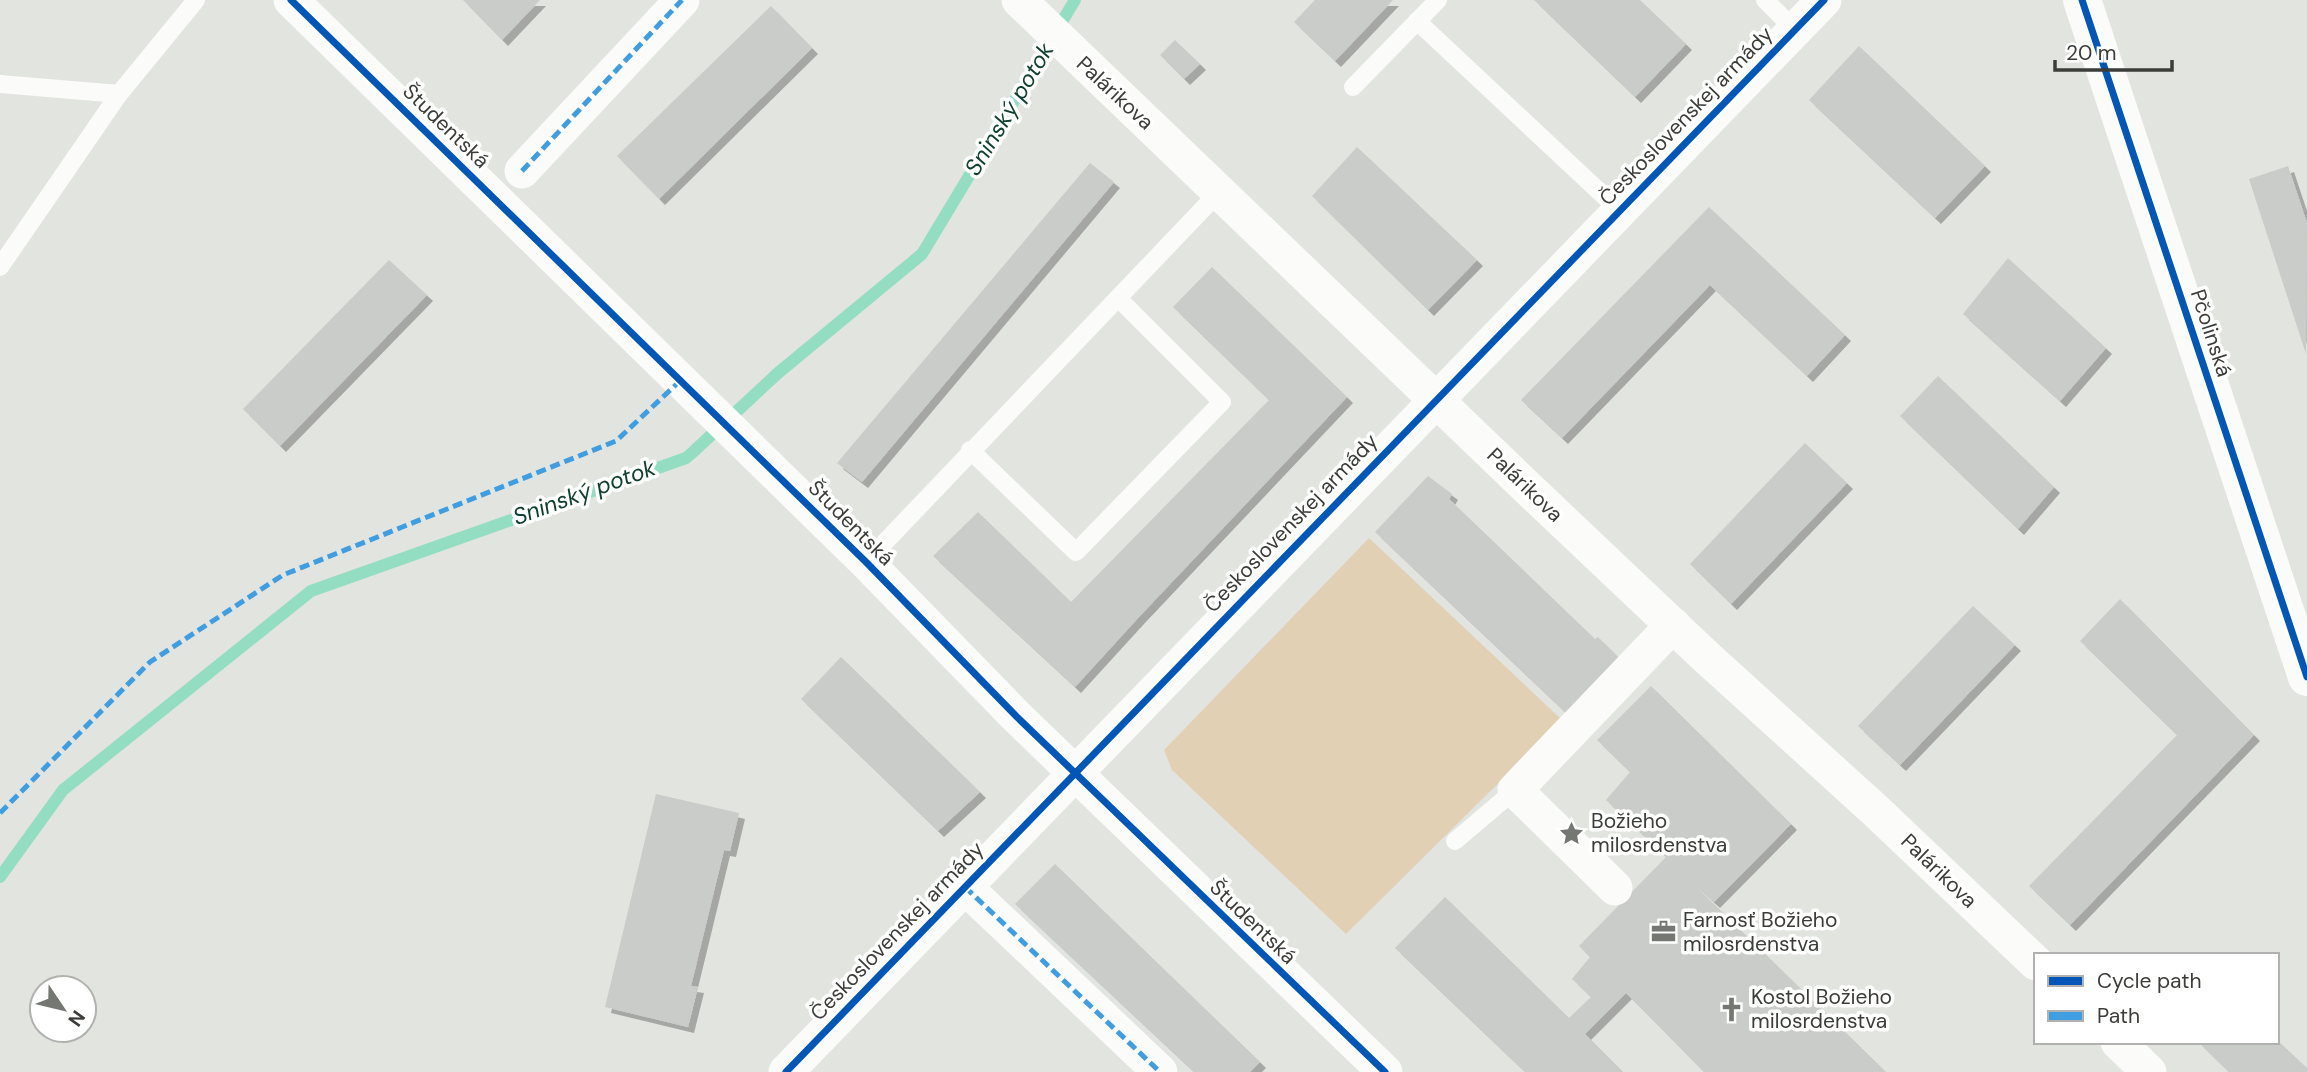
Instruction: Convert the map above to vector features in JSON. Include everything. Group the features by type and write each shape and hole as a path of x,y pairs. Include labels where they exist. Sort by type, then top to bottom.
{"main road":[{"name":"Pčolinská","path":"2082,0 2307,677"}],"street":[{"name":"Študentská","path":"291,0 745,442 1074,773 1385,1072"},
{"path":"523,171 682,0"},
{"name":"Československej armády","path":"792,1070 1074,773 1824,0"},
{"name":"Palárikova","path":"1028,9 1435,400 2034,961"},
{"path":"1615,888 1515,790 1673,625"},
{"path":"965,887 1160,1072"},
{"path":"2120,1044 2149,1072"}],"lane":[{"path":"0,267 119,94 196,0"},
{"path":"1353,86 1437,0"},
{"name":"Československej armády","path":"1765,0 1795,30"},
{"name":"Československej armády","path":"1417,20 1619,210"},
{"path":"0,84 119,94"},
{"path":"866,562 1220,191"},
{"path":"970,450 1076,552 1222,402 1118,298"},
{"path":"1455,841 1515,790"}],"shaded area":[{"path":"1369,538 1562,720 1346,934 1172,770 1164,750"}],"building":[{"path":"463,0 540,0 502,40"},
{"path":"1315,0 1393,0 1335,61 1294,22"},
{"path":"1534,0 1640,0 1686,44 1635,97"},
{"path":"771,6 812,48 659,199 617,156"},
{"path":"1175,40 1200,64 1184,79 1160,55"},
{"path":"1859,46 1985,166 1935,218 1809,100"},
{"path":"1357,147 1477,260 1428,310 1312,196"},
{"path":"1090,163 1114,182 862,482 837,463"},
{"path":"2288,166 2307,223 2306,354 2249,179"},
{"path":"1709,207 1845,335 1807,376 1710,285 1562,438 1521,400"},
{"path":"2008,258 2106,348 2060,401 1963,314"},
{"path":"389,260 427,295 280,446 243,409"},
{"path":"1212,267 1347,397 1075,687 933,556 978,512 1071,602 1269,400 1173,307"},
{"path":"1938,376 2054,487 2018,529 1900,416"},
{"path":"1805,443 1847,483 1731,604 1690,564"},
{"path":"1428,476 1452,494 1449,499 1595,639 1598,637 1618,657 1565,712 1375,532"},
{"path":"2120,599 2254,735 2070,925 2029,886 2177,735 2080,641"},
{"path":"1973,606 2015,645 1900,765 1858,726"},
{"path":"841,657 980,792 938,831 801,699"},
{"path":"1651,686 1791,824 1714,902 1682,873 1886,1072 1704,1072 1626,993 1585,1034 1623,1072 1525,1072 1395,948 1445,897 1569,1018 1591,997 1572,979 1590,957 1579,946 1666,857 1606,800 1630,772 1597,740"},
{"path":"656,794 739,813 730,851 724,850 691,986 698,987 688,1027 605,1007"},
{"path":"1055,864 1260,1062 1250,1072 1194,1072 1015,904"},
{"path":"2279,1042 2307,1068 2307,1072 2229,1072 2200,1044 2279,1044"}],"waterway":[{"name":"Sninský potok","path":"0,877 63,790 311,591 686,458 778,373 922,254 1075,0"}],"marked path":[{"path":"522,171 682,0"},
{"path":"0,813 150,662 283,575 616,441 681,380"},
{"path":"965,887 1160,1072"}],"cycle path":[{"path":"291,0 866,562 1017,717 1385,1072"},
{"path":"786,1072 1824,0"},
{"path":"2082,0 2307,677"}],"place":[{"name":"Božieho milosrdenstva","path":"1571,833"},
{"name":"Farnosť Božieho milosrdenstva","path":"1663,932"},
{"name":"Kostol Božieho milosrdenstva","path":"1731,1009"}]}
